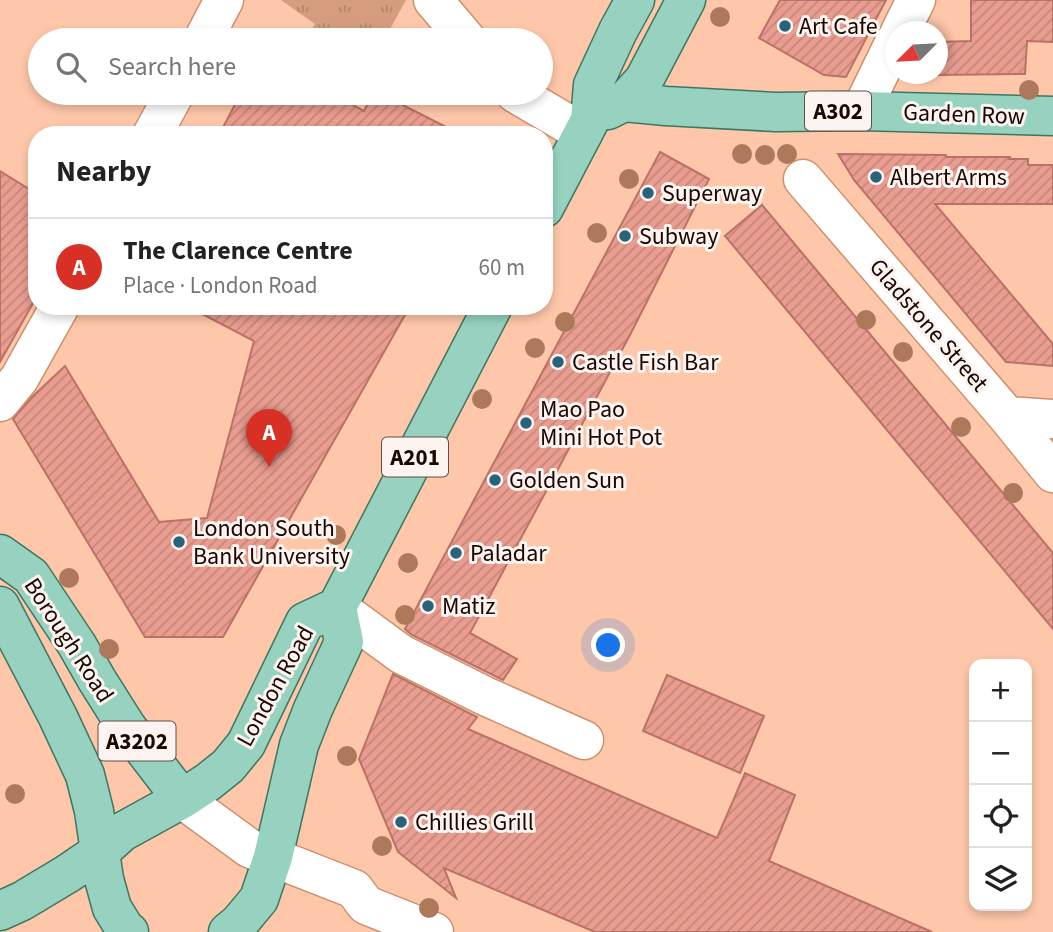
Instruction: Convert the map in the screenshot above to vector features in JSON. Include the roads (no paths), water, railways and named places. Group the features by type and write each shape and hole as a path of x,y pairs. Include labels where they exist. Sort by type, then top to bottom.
{"main road":[{"path":"553,191 587,126 593,85 635,0"},
{"path":"587,126 624,102 644,80 686,0"},
{"name":"Garden Row","path":"624,102 776,112 861,111 1053,116"},
{"name":"London Road","path":"0,911 22,901 101,851 122,832 182,799 228,766 246,744 305,622 337,607 488,315"},
{"name":"Borough Road","path":"0,554 32,576 126,726 182,799"},
{"name":"Borough Road","path":"0,606 85,775 101,851"},
{"path":"228,932 239,923 260,915 299,745 344,642 337,607"},
{"name":"A3202","path":"101,851 115,931"}],"street":[{"path":"209,28 224,0"},
{"path":"433,0 457,28"},
{"path":"906,21 916,0"},
{"path":"861,111 885,62"},
{"path":"157,126 168,105"},
{"path":"541,105 587,126"},
{"name":"Gladstone Street","path":"803,179 1053,473"},
{"path":"0,402 19,379 55,315"},
{"path":"1007,416 1053,419"},
{"path":"337,607 401,654 485,696 584,740"},
{"path":"182,799 248,848 354,889 366,905 434,932"}],"place":[{"name":"Art Cafe","path":"785,26"},
{"name":"Albert Arms","path":"876,177"},
{"name":"Superway","path":"648,193"},
{"name":"Subway","path":"625,236"},
{"name":"Castle Fish Bar","path":"558,362"},
{"name":"Mao Pao Mini Hot Pot","path":"526,423"},
{"name":"The Clarence Centre","path":"269,467"},
{"name":"Golden Sun","path":"495,480"},
{"name":"London South Bank University","path":"179,542"},
{"name":"Paladar","path":"456,553"},
{"name":"Matiz","path":"428,606"},
{"name":"Chillies Grill","path":"401,822"}]}
